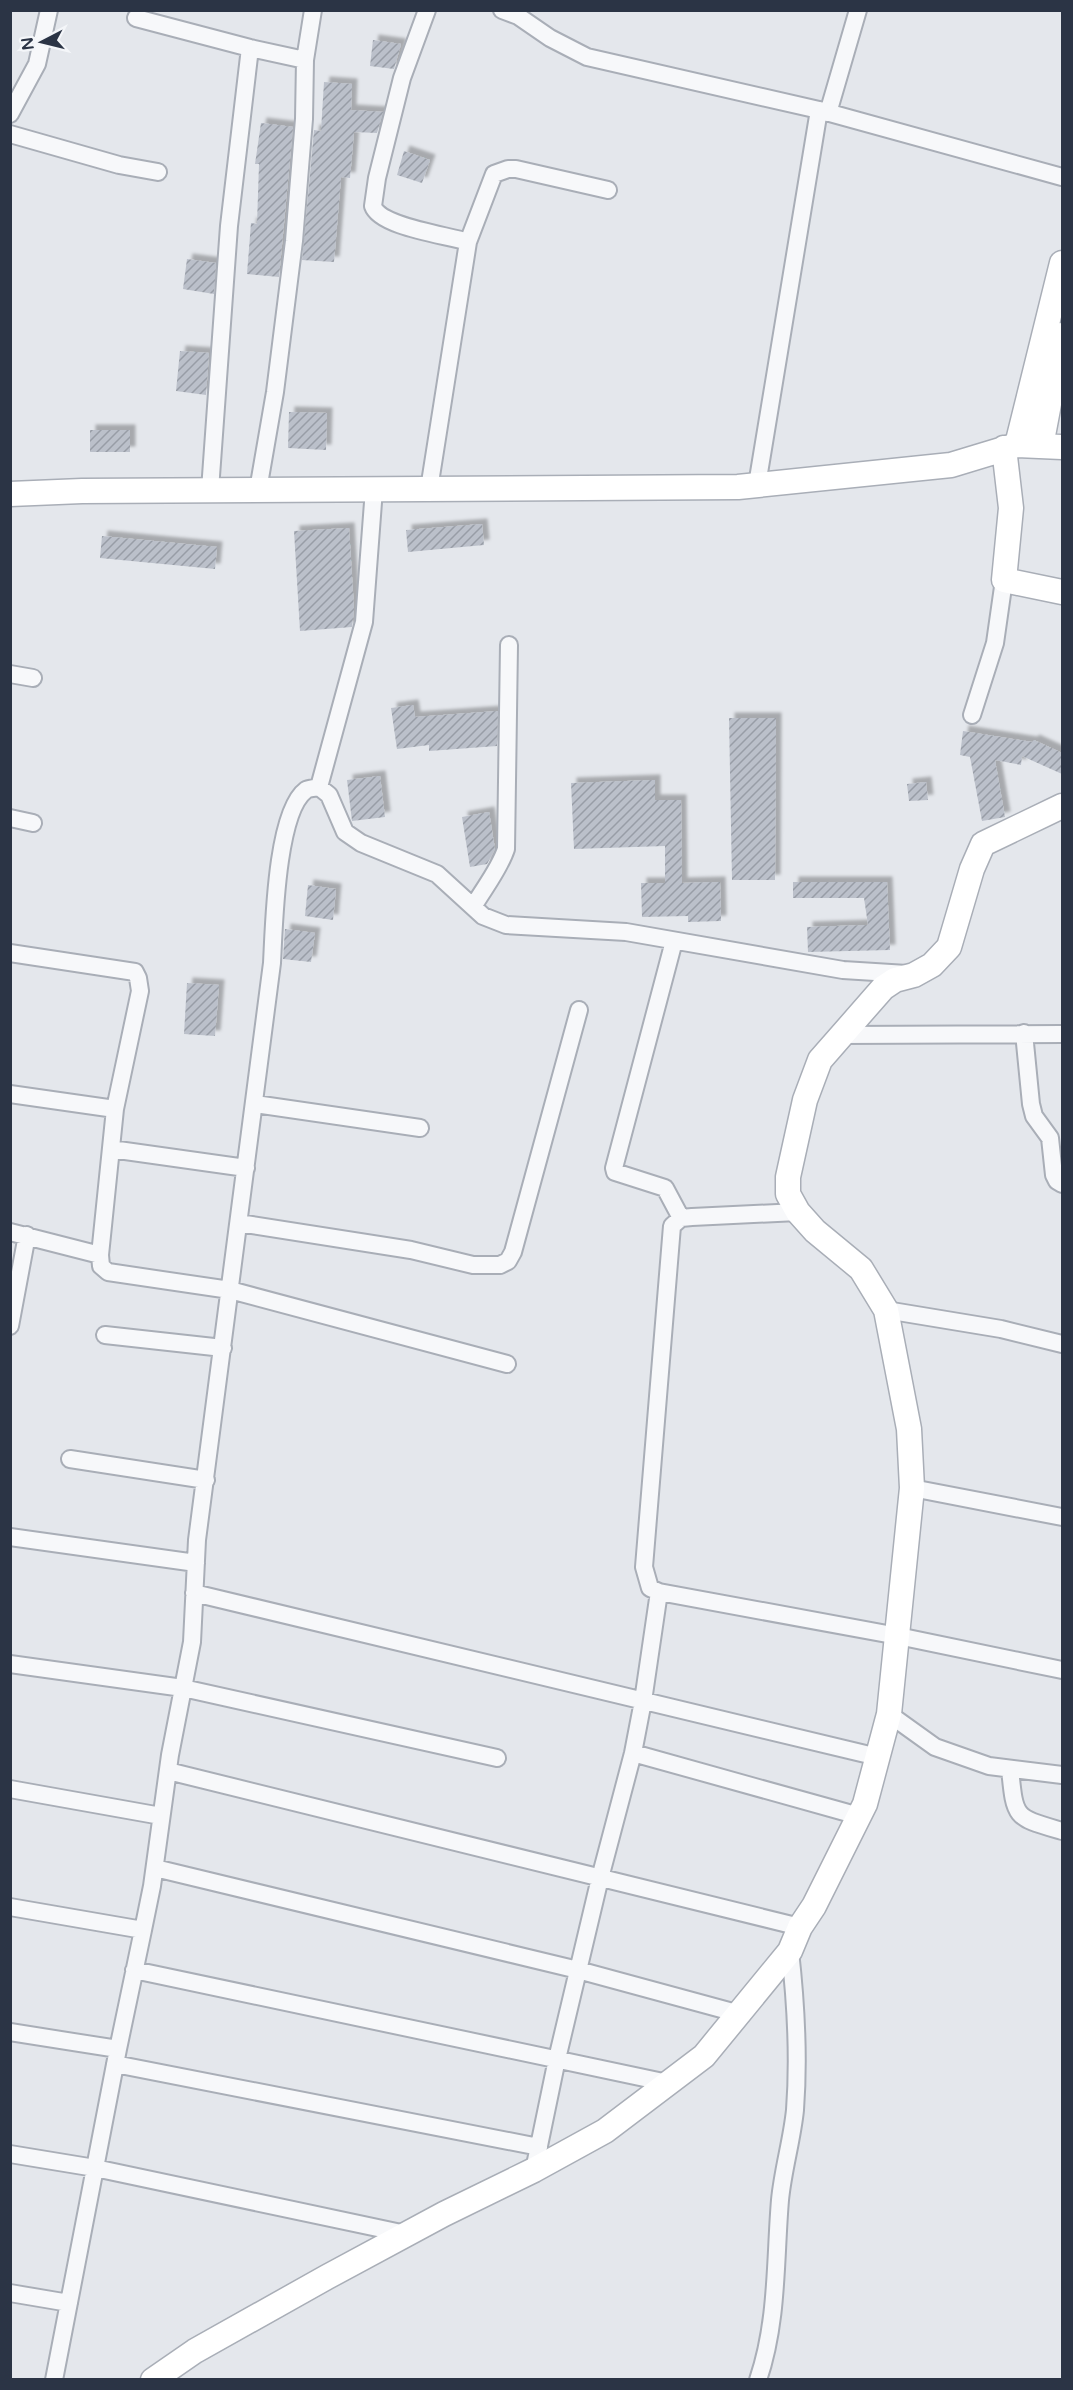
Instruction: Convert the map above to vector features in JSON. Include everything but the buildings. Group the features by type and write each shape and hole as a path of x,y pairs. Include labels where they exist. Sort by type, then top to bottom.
{"main road":[{"path":"1062,263 1010,447 1011,508 1004,580 1062,592"},
{"path":"10,494 82,491 738,487 951,465 1010,447 1052,447 1062,335"},
{"path":"153,2379 195,2351 537,2159 605,2131 705,2056 790,1951 800,1927 814,1906 865,1804 878,1757 889,1714 912,1488 909,1429 886,1310 861,1269 815,1231 798,1212 788,1194 788,1176 805,1100 820,1060 883,988 895,980 914,975 932,965 949,947 972,869 983,844 1062,806"}],"street":[{"path":"13,106 37,64 49,10"},
{"path":"258,490 274,392 294,241 304,119 305,60 313,10"},
{"path":"427,10 402,78 377,178 373,206 381,217 393,222 463,240"},
{"path":"758,484 823,111 858,10"},
{"path":"510,13 550,38 587,57 823,111 1062,177"},
{"path":"136,18 305,60"},
{"path":"210,490 229,226 250,48"},
{"path":"10,134 119,165 158,172"},
{"path":"429,489 463,240 491,180 499,172 516,169 608,190"},
{"path":"319,788 364,622 374,489"},
{"path":"972,715 995,643 1004,580"},
{"path":"473,907 488,880 502,863 506,849 510,645"},
{"path":"10,674 33,678"},
{"path":"54,2379 116,2056 155,1868 168,1772 192,1642 196,1563 272,963 277,881 285,830 299,797 307,789 319,788 329,795 345,832 361,843 437,874 483,916 506,925 626,932 843,969 914,975"},
{"path":"10,818 33,822"},
{"path":"674,941 614,1168 615,1172 623,1176 665,1188 681,1218"},
{"path":"10,953 135,972 140,991 115,1109 100,1255 101,1266 108,1272 230,1290 507,1364"},
{"path":"239,1223 411,1250 473,1264 500,1265 508,1261 513,1252 579,1010"},
{"path":"1024,1033 1034,1116 1050,1138 1054,1175 1062,1184"},
{"path":"841,1035 1062,1034"},
{"path":"10,1094 115,1109"},
{"path":"255,1104 420,1128"},
{"path":"111,1149 246,1168"},
{"path":"798,1212 681,1218 672,1226 645,1567 650,1588 659,1592 898,1636 1062,1670"},
{"path":"10,1326 19,1233 100,1255"},
{"path":"886,1310 1001,1329 1062,1344"},
{"path":"105,1335 223,1348"},
{"path":"70,1459 206,1480"},
{"path":"912,1488 1062,1517"},
{"path":"10,1537 196,1563"},
{"path":"10,2032 537,2159 556,2059 633,1753 659,1592"},
{"path":"194,1593 878,1757"},
{"path":"10,1664 183,1688 498,1758"},
{"path":"889,1714 935,1747 989,1766 1062,1775"},
{"path":"633,1753 859,1816"},
{"path":"1010,1769 1013,1803 1020,1815 1029,1821 1062,1831"},
{"path":"168,1772 800,1927"},
{"path":"10,1789 161,1816"},
{"path":"155,1868 578,1970 740,2014"},
{"path":"10,1907 143,1930"},
{"path":"758,2379 767,2348 774,2303 780,2198 795,2110 796,2012 790,1951"},
{"path":"134,1970 668,2083"},
{"path":"10,2154 95,2168 406,2234"},
{"path":"10,2293 69,2303"}]}
